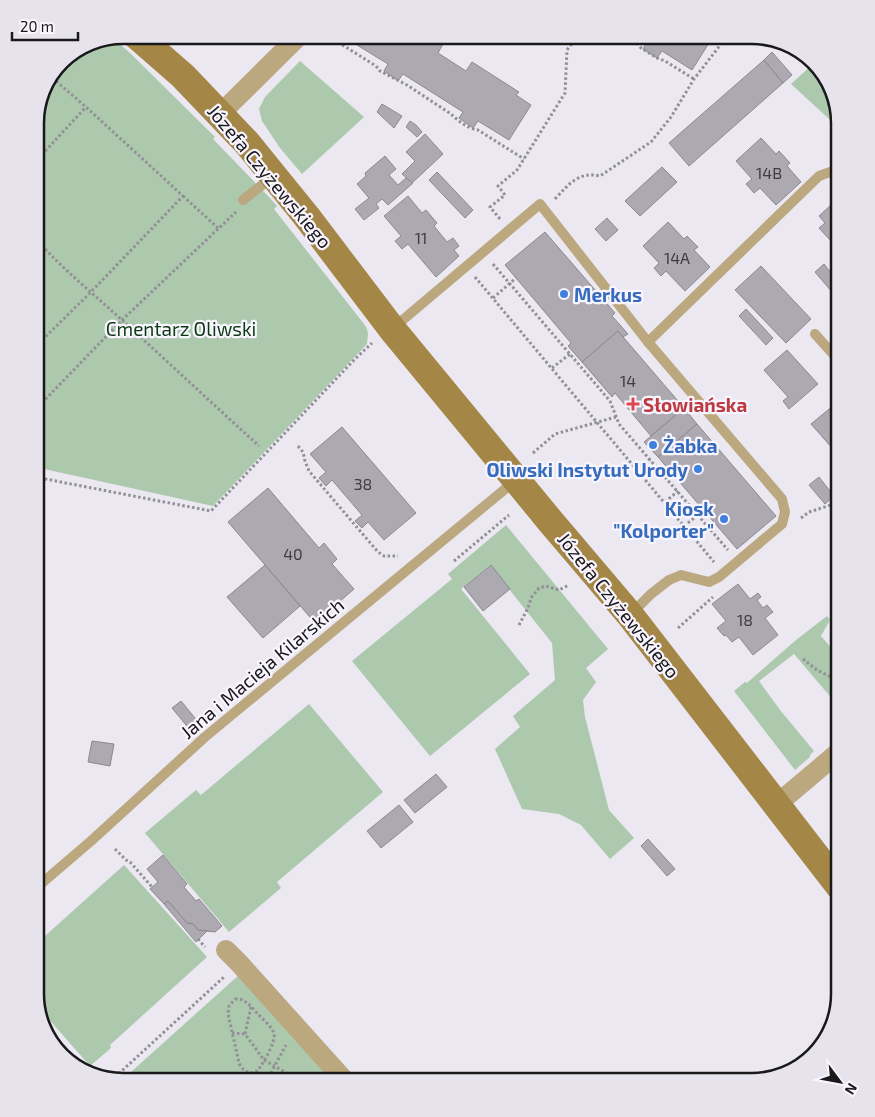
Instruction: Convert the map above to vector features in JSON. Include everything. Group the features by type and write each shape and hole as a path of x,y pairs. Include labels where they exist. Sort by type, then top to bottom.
{"street":[{"name":"Józefa Czyżewskiego","path":"146,44 183,76 247,143 274,175 307,217 382,336 516,479 630,615 831,875"},
{"path":"220,114 291,44"},
{"path":"776,805 831,758"},
{"path":"233,956 338,1073"}],"lane":[{"path":"648,342 819,176 831,172"},
{"path":"243,200 274,175"},
{"path":"382,336 540,204 648,342 782,499 785,512 782,524 735,557 719,577 710,582 681,575 669,580 650,594 630,615"},
{"path":"815,334 831,352"},
{"name":"Jana i Macieja Kilarskich","path":"44,881 205,737 516,479"}],"path":[{"path":"341,44 376,66 380,71 407,85 474,130 478,130 524,159"},
{"path":"505,194 498,186 517,170 565,93 567,50 571,44"},
{"path":"638,44 640,48 694,79"},
{"path":"545,210 579,177 591,174 600,176 651,142 671,117 694,79 721,44"},
{"path":"56,81 218,228"},
{"path":"44,152 86,107"},
{"path":"44,338 183,196"},
{"path":"44,401 122,320 240,208 243,200"},
{"path":"44,249 259,446"},
{"path":"472,273 717,565 735,557 619,424 610,401 489,259"},
{"path":"493,298 516,278"},
{"path":"44,479 211,511 355,359 382,336"},
{"path":"552,368 570,354"},
{"path":"533,453 555,434 616,417"},
{"path":"298,446 303,452 309,470 378,552 384,556 403,556"},
{"path":"637,470 650,460"},
{"path":"664,502 678,491"},
{"path":"808,512 831,505"},
{"path":"454,561 509,514"},
{"path":"684,526 698,515"},
{"path":"519,625 531,598 538,588 546,586 559,590 569,585"},
{"path":"678,628 707,603"},
{"path":"803,659 817,670 831,677"},
{"path":"115,849 130,862 152,887"},
{"path":"119,1073 233,956"},
{"path":"235,999 244,1001 251,1007 275,1035 274,1043 255,1072 248,1072 242,1069 239,1063 228,1014 229,1006 235,999"},
{"path":"251,1007 245,1034 264,1060 286,1073"},
{"path":"232,1033 245,1034"},
{"path":"270,1073 287,1043"}],"green space":[{"name":"Cmentarz Oliwski","path":"120,44 215,137 213,139 277,206 274,209 367,329 367,344 213,506 44,469 44,117 46,102 57,79 67,67 79,57 107,45"},
{"path":"300,61 364,117 302,174 280,148 262,121 259,109 265,97"},
{"path":"809,68 818,79 829,102 831,121 791,84"},
{"path":"506,525 608,649 586,668 596,682 583,700 585,717 609,810 634,838 610,859 581,825 559,814 522,809 495,749 520,727 513,716 555,680 552,643 490,565 461,589 530,674 430,756 352,661 452,579 448,574"},
{"path":"827,616 830,620 821,636 831,648 831,697 794,654 759,681 814,751 795,770 734,691 745,682 747,683 796,640"},
{"path":"309,704 383,792 277,882 281,888 229,932 145,833 196,790 201,795"},
{"path":"124,865 207,957 110,1045 111,1048 90,1066 46,1015 44,1005 44,937"},
{"path":"240,974 329,1073 130,1073"}],"building":[{"path":"443,44 438,53 466,71 472,62 519,92 516,95 531,105 509,140 478,121 473,128 459,118 463,112 403,74 398,81 384,71 388,64 357,45"},
{"path":"646,44 708,44 692,70 662,51 657,58 643,49"},
{"path":"772,52 792,75 783,83 764,60"},
{"path":"764,60 783,83 689,166 669,143"},
{"path":"382,104 402,116 394,128 377,112"},
{"path":"410,121 422,132 417,137 406,127"},
{"path":"425,134 443,154 412,183 402,174 415,161 406,152"},
{"path":"761,138 776,154 779,151 790,163 787,166 801,182 776,205 760,188 754,193 746,184 752,179 736,161"},
{"path":"385,156 396,169 389,175 398,185 406,178 413,183 388,205 382,199 376,204 379,208 364,220 355,209 369,198 357,184 366,176 365,173"},
{"path":"662,167 677,182 640,216 625,201"},
{"path":"437,172 473,210 465,218 429,180"},
{"path":"408,196 422,213 426,210 437,223 434,226 447,242 453,238 459,246 454,250 459,256 436,277 408,244 402,249 395,241 401,236 384,216"},
{"path":"831,205 831,241 819,228 825,223 819,216"},
{"path":"607,218 618,230 606,241 595,229"},
{"path":"668,222 684,239 687,236 698,247 694,250 710,267 685,291 666,271 661,276 654,268 659,263 643,246"},
{"name":"Merkus","path":"545,232 615,313 612,316 628,334 623,337 618,331 582,362 568,346 571,343 505,265"},
{"path":"824,264 831,273 831,291 815,272"},
{"path":"761,266 811,319 786,343 735,290"},
{"path":"746,309 773,338 766,345 739,316"},
{"path":"618,331 684,408 651,436 615,393 612,397 582,362"},
{"path":"787,350 818,384 789,409 783,401 788,397 764,370"},
{"path":"831,407 831,447 811,424"},
{"path":"684,408 697,424 658,457 644,442"},
{"path":"697,424 776,516 737,549 658,457"},
{"path":"342,427 416,513 384,540 368,522 362,528 355,521 362,515 332,480 326,486 319,478 326,472 310,454"},
{"path":"819,477 831,492 831,499 825,504 809,485"},
{"path":"268,488 319,548 324,543 337,559 332,564 354,589 315,623 228,522"},
{"path":"265,565 300,606 263,638 227,597"},
{"path":"491,565 510,589 483,611 464,587"},
{"path":"738,584 750,599 758,593 761,597 757,600 763,608 767,605 773,612 765,618 778,635 753,655 739,637 732,642 717,628 726,621 712,604"},
{"path":"181,701 200,724 191,731 172,708"},
{"path":"92,741 114,744 110,766 88,762"},
{"path":"436,774 447,787 415,813 404,800"},
{"path":"399,805 413,822 381,848 367,831"},
{"path":"648,839 675,869 667,876 641,846"},
{"path":"163,855 187,884 184,887 196,901 199,899 222,926 215,932 198,930 193,924 187,923 168,901 164,904 150,889 158,882 147,869"},
{"path":"168,901 187,923 193,924 198,930 207,931 196,942 164,904"}],"place":[{"name":"Merkus","path":"564,294"},
{"name":"Słowiańska","path":"633,404"},
{"name":"Żabka","path":"653,445"},
{"name":"Oliwski Instytut Urody","path":"698,469"},
{"name":"Kiosk \"Kolporter\"","path":"724,519"}]}
